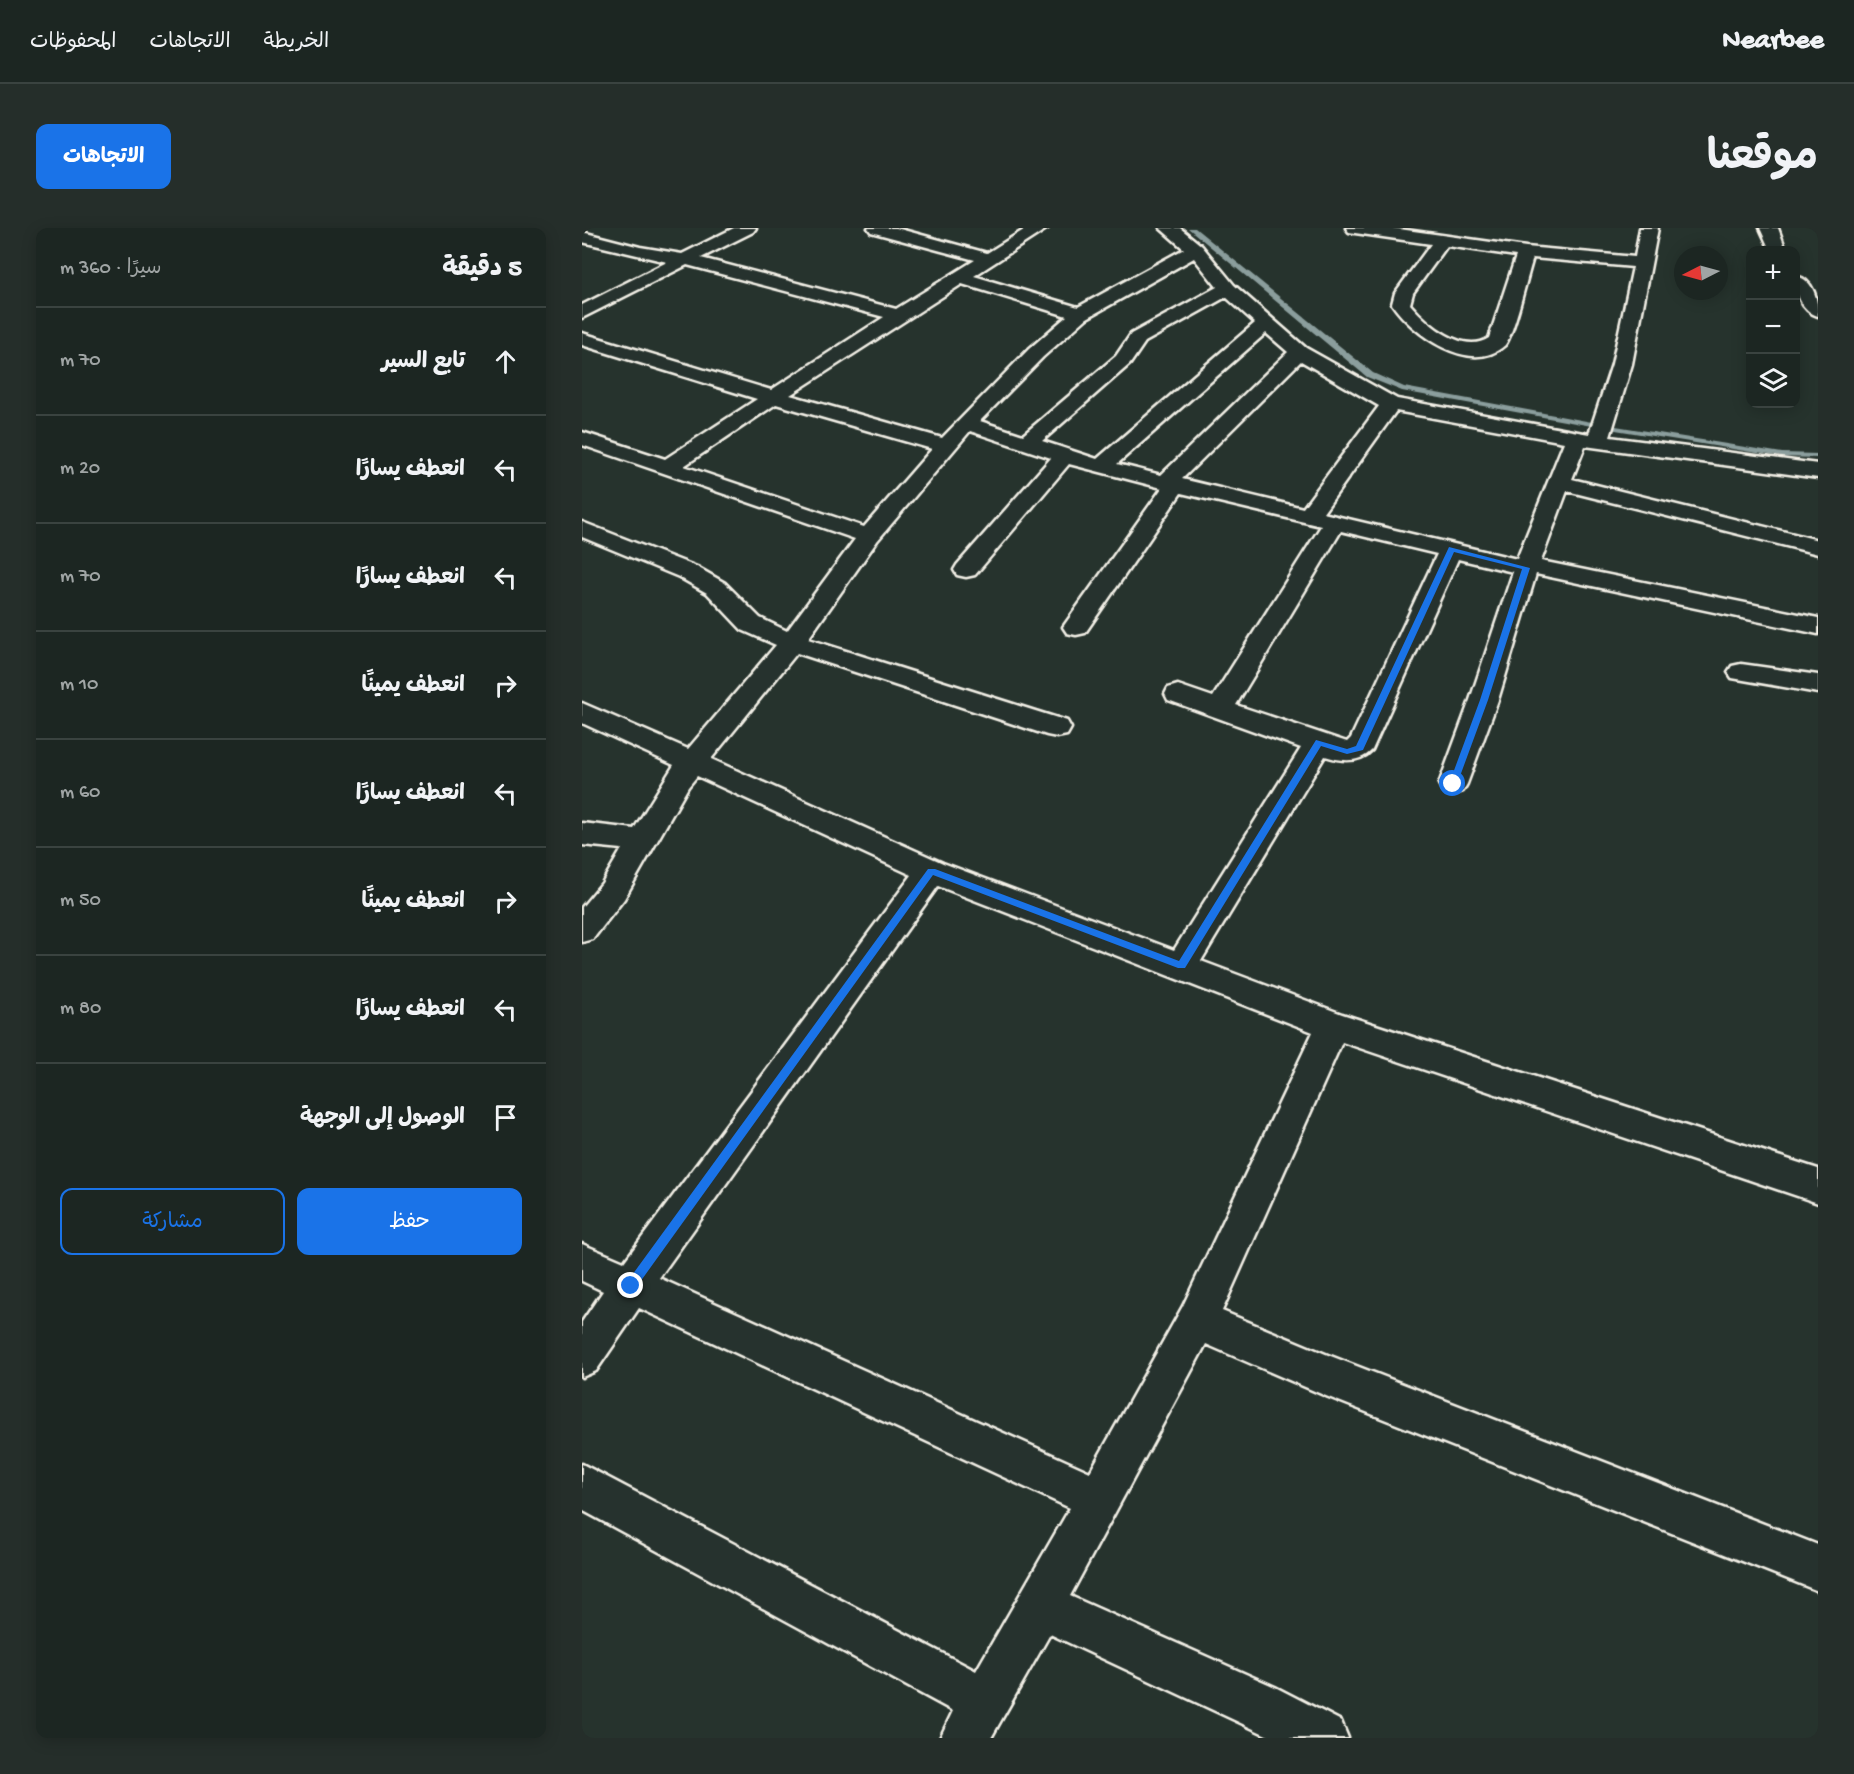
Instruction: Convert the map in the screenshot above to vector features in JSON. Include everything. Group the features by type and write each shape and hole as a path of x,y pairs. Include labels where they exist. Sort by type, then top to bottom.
{"street":[{"path":"582,312 747,228"},
{"path":"877,228 987,258"},
{"path":"667,466 987,258 1039,228"},
{"path":"1169,228 1196,250 1228,289 1299,352 1391,404 1587,440 1818,471"},
{"path":"1355,228 1526,252 1642,263"},
{"path":"1453,784 1558,482 1587,440 1606,420 1626,347 1648,228"},
{"path":"1769,228 1776,246"},
{"path":"582,237 639,252 687,260 899,315"},
{"path":"1443,239 1404,293 1401,304 1433,336 1468,349 1484,350 1492,347 1498,341 1526,252"},
{"path":"582,930 613,891 677,781 792,643 869,536 966,423 1036,353 1080,314 1196,250"},
{"path":"959,277 1080,314"},
{"path":"1800,286 1818,310"},
{"path":"1026,442 1123,360 1138,338 1228,289"},
{"path":"1101,467 1266,324"},
{"path":"582,339 946,446"},
{"path":"1076,627 1172,482 1299,352"},
{"path":"1310,515 1391,404"},
{"path":"966,423 1101,467 1527,567 1818,626"},
{"path":"582,438 869,536"},
{"path":"966,570 1064,456"},
{"path":"1558,482 1818,547"},
{"path":"1220,708 1336,521"},
{"path":"582,529 688,572 716,588 751,624 792,643 1057,728"},
{"path":"1178,694 1347,752 1360,748 1451,549"},
{"path":"1741,672 1818,684"},
{"path":"582,712 932,871 1182,965 1333,1025 1818,1186"},
{"path":"1182,965 1319,742"},
{"path":"582,834 642,841"},
{"path":"582,1357 932,871"},
{"path":"582,1486 975,1720 1197,1320 1333,1025"},
{"path":"582,1262 1097,1498"},
{"path":"1197,1320 1326,1375 1818,1568"},
{"path":"1040,1606 1258,1704 1324,1738"}],"waterway":[{"path":"1191,228 1370,375 1402,389 1597,425 1782,455 1818,456"}],"route":[{"path":"631,1286 932,871 1182,965 1319,742 1347,752 1360,748 1451,549 1526,568 1484,700 1453,784"}]}
